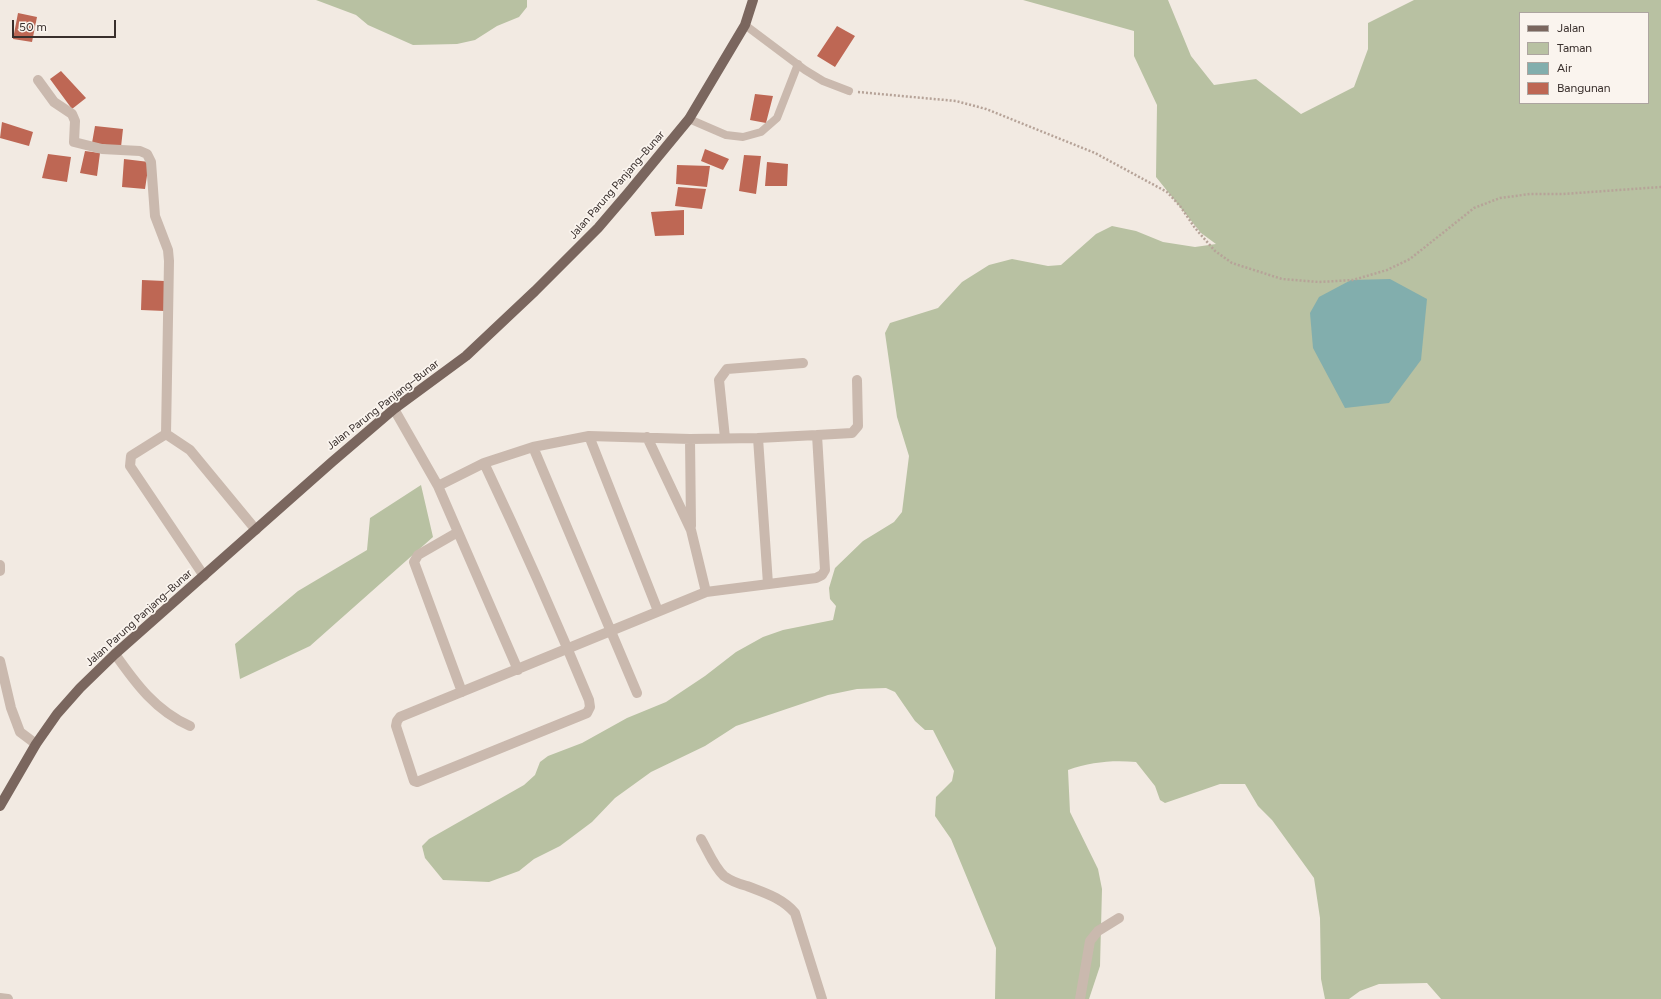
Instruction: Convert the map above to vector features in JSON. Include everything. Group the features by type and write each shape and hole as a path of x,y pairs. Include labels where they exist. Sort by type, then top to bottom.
{"main road":[{"name":"Jalan Parung Panjang–Bunar","path":"0,806 36,744 57,714 80,688 115,654 332,462 394,409 466,356 540,286 618,205 689,119 745,25 754,0"}],"street":[{"path":"38,80 54,102 72,114 75,121 74,142 102,149 140,151 147,154 152,162 155,216 168,250 169,260 166,434"},
{"path":"725,438 719,380 726,369 803,363"},
{"path":"438,486 484,463 533,447 589,436 690,439 758,438 852,433 858,426 857,380"},
{"path":"394,409 438,486 518,670"},
{"path":"166,434 190,450 256,530"},
{"path":"166,434 131,456 130,466 204,576"},
{"path":"484,463 522,544 568,649 589,700 590,707 586,713 420,782 414,781 396,726 400,717 518,670 568,649 611,631 658,611 706,592 816,578 822,575 825,570 817,435"},
{"path":"589,436 658,611"},
{"path":"647,437 691,530 706,592"},
{"path":"758,438 768,584"},
{"path":"690,439 691,530"},
{"path":"533,447 637,693"},
{"path":"458,532 418,555 414,562 462,692"},
{"path":"0,565 0,571"},
{"path":"115,654 137,686 154,704 177,720 190,726"},
{"path":"0,661 11,708 20,732 36,744"},
{"path":"701,839 718,870 724,876 732,881 773,896 788,906 795,913 822,999"},
{"path":"1080,999 1090,941 1098,932 1119,918"},
{"path":"0,998 8,999"}],"lane":[{"path":"745,25 823,81 849,91"},
{"path":"689,119 726,136 744,137 761,132 777,118 798,64"}],"path":[{"path":"849,91 956,101 986,109 1095,153 1167,192 1180,206 1200,234 1215,251 1232,263 1282,279 1319,282 1353,280 1387,270 1410,259 1474,208 1500,198 1530,194 1563,194 1661,187"}],"green space":[{"path":"316,0 527,0 527,7 519,17 497,26 475,40 457,44 413,45 368,25 356,15"},
{"path":"1023,0 1168,0 1191,56 1214,85 1256,79 1301,114 1354,87 1368,49 1368,23 1414,0 1661,0 1661,999 1441,999 1427,983 1379,984 1360,991 1349,999 1325,999 1321,979 1320,918 1314,878 1272,820 1258,806 1245,784 1220,784 1165,803 1160,800 1155,786 1136,762 1118,761 1093,763 1068,770 1070,812 1098,869 1102,889 1100,966 1089,999 995,999 996,948 951,839 935,816 936,797 952,781 954,771 933,730 925,730 915,721 895,692 886,688 857,689 828,695 736,726 705,746 651,772 615,798 592,822 560,846 534,859 519,871 489,882 443,880 425,858 422,846 429,839 524,785 535,775 540,762 548,756 582,743 627,718 666,702 705,676 736,652 763,637 783,630 833,620 836,606 830,599 829,588 835,568 863,541 894,522 902,512 909,456 897,417 885,333 890,323 938,308 962,282 989,265 1012,259 1048,266 1061,265 1096,234 1112,226 1136,231 1163,242 1195,247 1216,244 1201,233 1156,177 1157,105 1134,56 1134,31"},
{"path":"421,485 433,537 310,646 240,679 235,644 298,591 367,550 370,518"}],"water":[{"path":"1390,279 1427,299 1421,360 1389,403 1345,408 1313,348 1310,313 1319,297 1351,280"}],"building":[{"path":"18,13 37,17 32,42 13,39"},
{"path":"837,26 855,36 835,67 817,56"},
{"path":"61,71 86,98 72,109 50,79"},
{"path":"755,94 773,96 766,123 750,120"},
{"path":"2,122 33,132 29,146 0,138"},
{"path":"95,126 123,129 121,147 92,143"},
{"path":"705,149 729,159 723,170 701,161"},
{"path":"85,151 100,153 97,176 80,173"},
{"path":"48,154 71,157 67,182 42,178"},
{"path":"744,155 761,156 756,194 739,191"},
{"path":"124,159 149,162 145,189 122,187"},
{"path":"767,162 788,164 787,186 765,186"},
{"path":"677,165 710,166 707,187 676,184"},
{"path":"678,187 706,189 702,209 675,206"},
{"path":"684,210 684,235 655,236 651,212"},
{"path":"142,280 165,281 165,311 141,310"}]}
